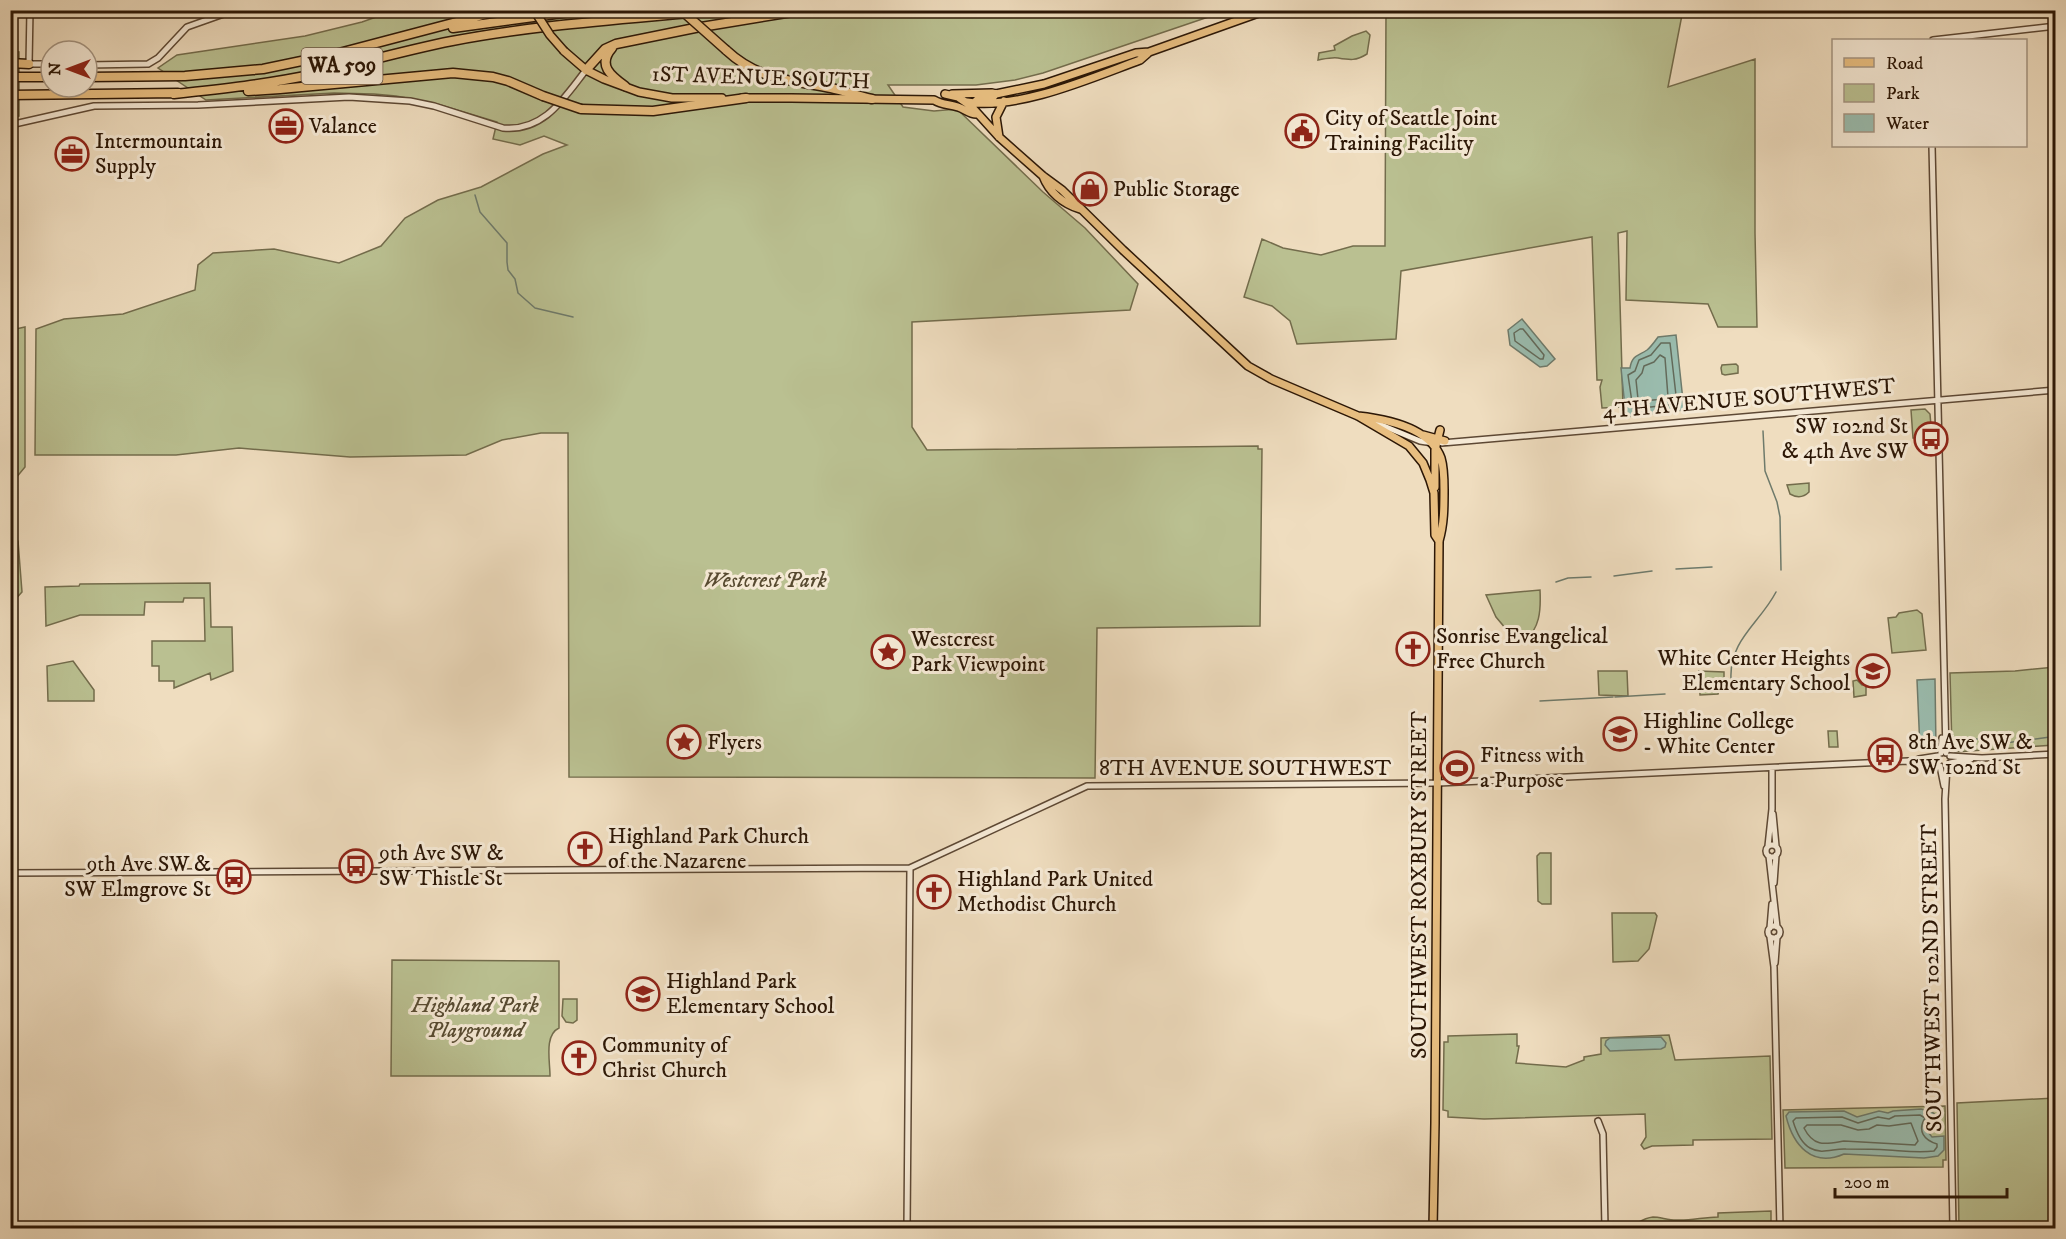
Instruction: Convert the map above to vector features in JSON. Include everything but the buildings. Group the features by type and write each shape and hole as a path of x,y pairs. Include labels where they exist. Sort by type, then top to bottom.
{"highway":[{"path":"411,34 502,10"},
{"name":"WA 509","path":"99,77 185,76 256,70 335,54 411,34 585,10"},
{"path":"681,10 744,66 770,77 831,88 872,99"},
{"name":"WA 509","path":"10,96 17,98 20,95 174,94 251,86 444,42 509,32 721,10"},
{"path":"586,70 605,49 616,44 717,24 805,10"},
{"path":"616,44 606,55 605,64 610,72 626,86"},
{"path":"10,63 29,64"},
{"path":"174,94 280,89 453,73 508,81 581,109 654,111 746,99"},
{"path":"11,77 39,77"}],"main road":[{"name":"1ST AVENUE SOUTH","path":"534,10 550,35 586,70 639,92 672,98 872,99 937,102"},
{"path":"937,102 945,94 996,94 1044,84 1136,53 1149,52 1267,10"},
{"path":"937,102 970,104 1038,95 1140,60 1149,52"},
{"path":"945,94 958,97 970,104 976,114 1043,176 1047,186 1058,197 1069,206 1081,210 1248,366 1271,379 1358,416 1385,419 1437,443"},
{"path":"970,104 996,94"},
{"path":"999,136 996,117 1004,101"},
{"path":"937,102 960,107 970,114 976,114"},
{"name":"SOUTHWEST ROXBURY STREET","path":"1358,416 1409,446 1423,463 1434,493 1435,535 1439,541"},
{"path":"1434,493 1440,430"},
{"name":"SOUTHWEST ROXBURY STREET","path":"1433,1228 1439,541 1444,498 1444,479 1437,443"}],"street":[{"path":"30,10 29,64 39,64"},
{"path":"99,65 148,64 158,58 187,27 235,10"},
{"path":"1942,39 2055,26"},
{"path":"10,125 94,106 190,105 349,97 410,101 512,129 527,127 544,119 555,109 586,70"},
{"path":"1932,147 1944,765"},
{"name":"4TH AVENUE SOUTHWEST","path":"1437,443 2055,390"},
{"path":"1358,416 1420,441 1437,443"},
{"path":"1944,754 1944,765"},
{"name":"8TH AVENUE SOUTHWEST","path":"910,868 1087,786 1438,783 1908,761 1944,754 1982,758"},
{"name":"8TH AVENUE SOUTHWEST","path":"1908,761 1944,765 1982,758 2055,754"},
{"name":"SOUTHWEST 102ND STREET","path":"1944,765 1953,1228"},
{"path":"1772,768 1772,810 1778,852 1772,855"},
{"path":"1772,810 1766,851 1772,855"},
{"path":"1768,846 1776,846"},
{"path":"1772,855 1774,927 1780,932 1774,937"},
{"path":"10,873 910,868 908,1228"},
{"path":"1774,927 1768,931 1774,937 1780,1228"},
{"path":"1598,1121 1603,1136 1605,1228"}],"green space":[{"name":"Westcrest Park","path":"396,10 1226,11 1043,73 1015,80 976,85 888,85 903,107 934,111 957,109 1043,192 1085,228 1138,284 1130,310 912,322 912,427 927,450 1258,446 1258,449 1262,449 1260,626 1097,628 1095,778 569,777 568,433 541,433 502,440 466,455 350,457 239,448 176,455 35,455 36,329 64,319 123,314 195,290 198,265 213,253 274,249 339,263 381,246 405,218 438,200 481,187 543,154 567,145 544,136 520,145 493,139 497,122 434,103 396,96 334,93 206,100 158,68 177,55 305,36 362,22"},
{"path":"1386,11 1681,11 1668,87 1755,59 1757,327 1718,327 1708,304 1626,300 1627,231 1618,233 1623,407 1602,408 1600,387 1602,380 1597,380 1592,237 1401,271 1396,339 1297,344 1290,321 1272,306 1244,297 1262,239 1283,248 1321,255 1353,246 1385,246"},
{"path":"1366,31 1370,35 1367,54 1353,59 1318,60 1319,53 1335,50 1334,46"},
{"path":"11,51 19,52 19,116 11,117"},
{"path":"25,327 25,467 11,484 11,330"},
{"path":"1736,364 1738,373 1722,374 1722,365"},
{"path":"1925,409 1930,414 1932,438 1913,438 1911,410"},
{"path":"1809,483 1809,492 1800,496 1790,494 1787,485"},
{"path":"11,537 18,541 22,592 11,604"},
{"path":"210,583 211,627 232,627 233,671 211,680 210,673 174,688 174,681 159,681 159,666 152,666 152,641 205,641 204,598 184,598 183,602 145,602 144,615 80,615 46,626 45,587 79,586 80,584"},
{"path":"1540,590 1540,612 1536,625 1524,642 1517,642 1496,617 1486,595"},
{"path":"1917,610 1922,614 1926,650 1892,653 1888,618 1896,617 1899,613"},
{"path":"73,661 94,690 94,701 48,701 47,666"},
{"path":"2055,667 2055,745 1955,752 1952,749 1950,673"},
{"path":"1598,671 1627,671 1628,696 1599,695"},
{"path":"1699,671 1724,672 1724,683 1720,686 1718,694 1700,695"},
{"path":"1857,680 1862,685 1866,685 1866,695 1854,697 1853,681"},
{"path":"1828,731 1837,731 1838,747 1829,747"},
{"path":"1540,853 1551,853 1551,904 1542,904 1538,901 1537,856"},
{"path":"1612,913 1655,913 1657,916 1649,949 1638,961 1613,962"},
{"name":"Highland Park Playground","path":"392,960 559,961 559,1028 551,1036 550,1076 391,1076"},
{"path":"563,999 577,999 577,1020 573,1023 566,1022 562,1016"},
{"path":"1517,1034 1517,1046 1519,1046 1516,1063 1566,1067 1584,1060 1584,1057 1601,1054 1601,1038 1669,1035 1675,1060 1770,1056 1772,1139 1693,1140 1693,1145 1652,1146 1644,1149 1641,1145 1646,1137 1645,1114 1484,1119 1448,1117 1448,1111 1443,1110 1444,1042 1448,1042 1448,1036"},
{"path":"2055,1098 2055,1228 1959,1228 1957,1103"},
{"path":"1945,1106 1946,1160 1943,1160 1943,1167 1785,1168 1783,1110"},
{"path":"1771,1211 1771,1228 1736,1228 1735,1223 1654,1224 1654,1228 1614,1228 1614,1222 1626,1227 1653,1217 1686,1220 1718,1217 1718,1213"}],"water":[{"path":"1522,319 1555,359 1547,366 1540,367 1510,345 1508,330"},
{"path":"1676,335 1684,410 1626,417 1621,368 1630,368 1634,358 1648,349 1658,337"},
{"path":"1935,679 1936,748 1920,749 1917,680"},
{"path":"1661,1037 1666,1043 1661,1049 1610,1051 1605,1045 1610,1038"},
{"path":"1921,1109 1932,1112 1940,1119 1940,1123 1926,1126 1932,1137 1944,1136 1944,1150 1938,1156 1924,1158 1844,1154 1833,1158 1822,1158 1813,1156 1799,1144 1789,1127 1786,1116 1789,1112 1844,1111 1857,1117 1879,1111 1888,1113"}],"waterway":[{"path":"475,195 480,212 507,243 508,270 515,279 518,293 535,308 573,317"},
{"path":"1763,431 1765,471 1780,517 1781,570"},
{"path":"1676,569 1712,567"},
{"path":"1614,576 1652,571"},
{"path":"1556,582 1568,578 1591,577"},
{"path":"1731,679 1732,665 1740,643 1776,592"},
{"path":"1615,697 1665,694"},
{"path":"1540,701 1613,697"},
{"path":"1951,739 1989,739 2005,743 2050,737 2056,734"}],"place":[{"name":"Valance","path":"286,126"},
{"name":"City of Seattle Joint Training Facility","path":"1302,131"},
{"name":"Intermountain Supply","path":"72,154"},
{"name":"Public Storage","path":"1090,189"},
{"name":"SW 102nd St & 4th Ave SW","path":"1931,439"},
{"name":"Sonrise Evangelical Free Church","path":"1413,649"},
{"name":"Westcrest Park Viewpoint","path":"888,652"},
{"name":"White Center Heights Elementary School","path":"1873,671"},
{"name":"Highline College - White Center","path":"1620,734"},
{"name":"Flyers","path":"684,742"},
{"name":"8th Ave SW & SW 102nd St","path":"1885,755"},
{"name":"Fitness with a Purpose","path":"1457,768"},
{"name":"Highland Park Church of the Nazarene","path":"585,849"},
{"name":"9th Ave SW & SW Thistle St","path":"356,866"},
{"name":"9th Ave SW & SW Elmgrove St","path":"234,877"},
{"name":"Highland Park United Methodist Church","path":"934,892"},
{"name":"Highland Park Elementary School","path":"643,994"},
{"name":"Community of Christ Church","path":"579,1058"}]}
